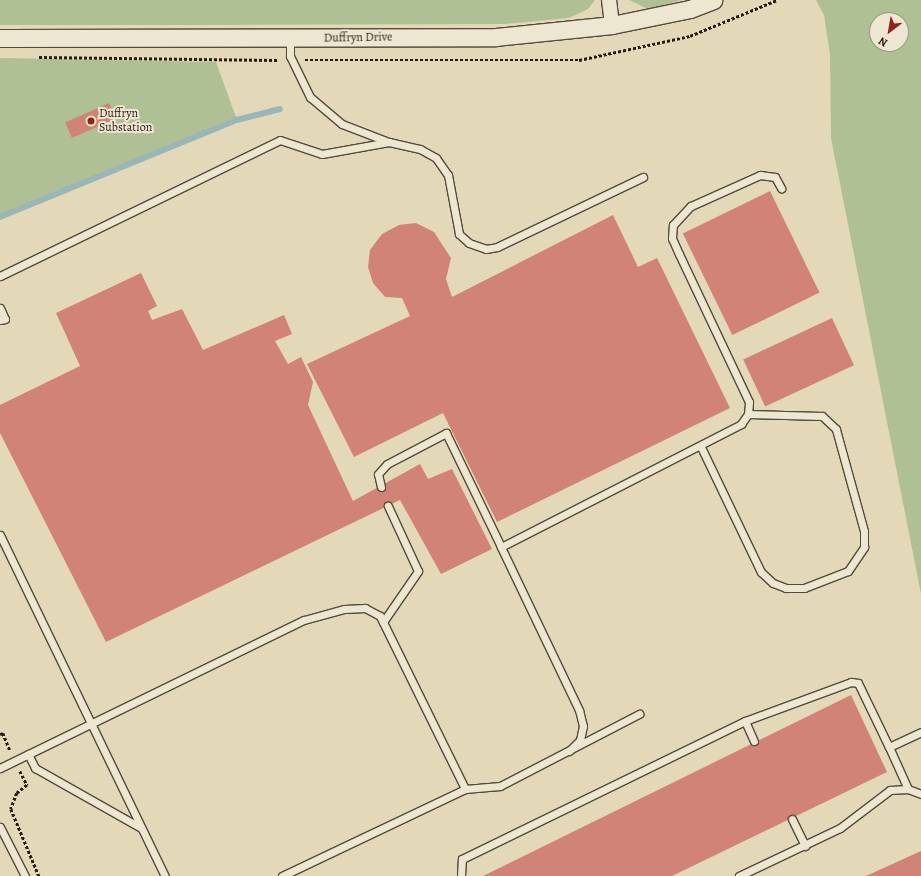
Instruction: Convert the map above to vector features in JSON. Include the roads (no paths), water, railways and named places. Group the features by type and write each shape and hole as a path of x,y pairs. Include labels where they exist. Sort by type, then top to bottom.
{"street":[{"path":"609,0 612,25"},
{"name":"Duffryn Drive","path":"0,38 496,37 612,25 690,9 713,0"}],"lane":[{"path":"290,38 290,56 310,97 342,124 389,142 420,149 436,158 448,175 459,234 469,243 486,249 497,247 643,177"},
{"path":"0,276 280,140 322,154 389,142"},
{"path":"501,547 701,447 741,424 748,414 749,402 678,254 672,238 673,225 691,206 760,175 775,177 781,188"},
{"path":"0,308 5,319 0,320"},
{"path":"701,447 762,572 773,583 786,588 804,588 848,572 864,547 864,531 836,429 822,416 748,414"},
{"path":"381,487 378,474 387,464 446,433 579,710 583,726 580,740 569,751"},
{"path":"383,622 418,571 388,506"},
{"path":"0,535 165,876"},
{"path":"0,768 15,762 91,722 304,620 344,609 365,608 380,616 465,789"},
{"path":"461,876 462,859 745,721 851,682 858,683 908,790"},
{"path":"282,876 465,789 500,786 639,714"},
{"path":"745,721 754,741"},
{"path":"889,747 921,732"},
{"path":"28,754 35,768 141,828"},
{"path":"739,876 805,846 840,828 890,790 908,790 921,794"},
{"path":"792,819 805,846"},
{"path":"0,828 25,876"}],"waterway":[{"path":"0,217 237,120 280,109"}],"place":[{"name":"Duffryn Substation","path":"91,121"}]}
